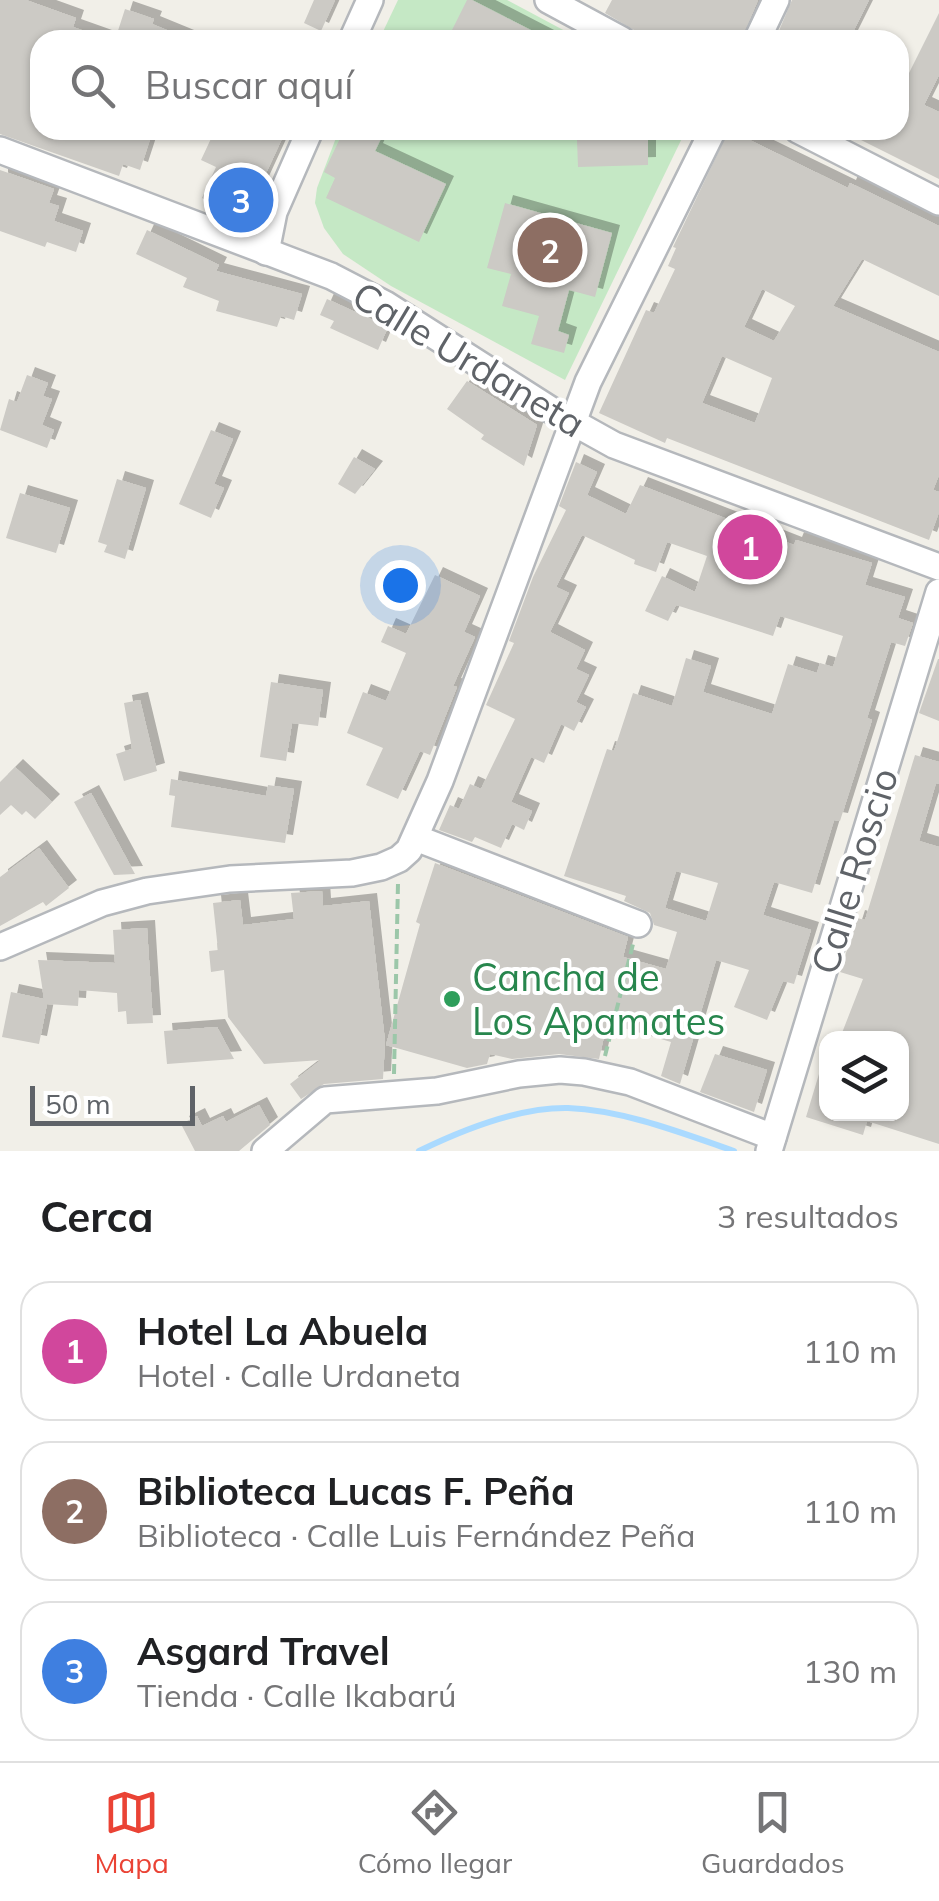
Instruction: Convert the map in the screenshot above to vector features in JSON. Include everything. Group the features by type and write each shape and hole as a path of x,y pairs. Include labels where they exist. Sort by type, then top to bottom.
{"street":[{"path":"356,30 370,0"},
{"path":"548,0 604,30"},
{"path":"762,30 776,0"},
{"path":"266,252 274,212 306,140"},
{"path":"0,947 102,903 147,892 210,880 352,873 381,868 399,859 416,838 440,781 588,382 708,140"},
{"path":"818,140 939,202"},
{"name":"Calle Urdaneta","path":"0,150 331,276 385,304 614,445 939,568"},
{"name":"Calle Roscio","path":"771,1144 939,592"},
{"path":"416,838 638,924"},
{"path":"265,1151 324,1100 456,1089 520,1074 560,1070 630,1082 771,1144"}],"path":[{"path":"394,1094 399,859"},
{"path":"600,1074 638,924"}],"green space":[{"path":"398,0 507,0 563,30 384,30"},
{"path":"335,140 681,140 565,380 391,286 343,254 324,228 315,203"}],"building":[{"path":"0,0 26,0 76,18 73,27 81,30 30,30 30,140 150,140 140,170 123,164 119,176 0,134"},
{"path":"314,0 335,0 321,30 304,23"},
{"path":"467,0 472,0 530,30 452,30"},
{"path":"612,0 758,0 745,30 634,30 605,13"},
{"path":"792,0 869,0 854,30 779,30"},
{"path":"125,9 154,19 152,24 167,30 118,30"},
{"path":"939,13 939,75 924,105 939,112 939,179 861,140 909,140 909,73"},
{"path":"210,140 281,140 242,225 208,212 212,203 202,198 216,167 201,160"},
{"path":"339,140 380,140 375,151 446,184 419,242 326,198 335,178 324,172"},
{"path":"577,140 648,140 648,165 578,167"},
{"path":"724,140 750,140 848,188 850,183 939,226 939,296 862,259 833,306 939,352 939,475 933,490 939,492 939,512 929,540 667,438 665,443 599,413 646,310 654,313 675,269 668,266 676,248 673,247","holes":["762,289 795,306 774,341 744,327","722,356 772,378 755,423 702,403"]},
{"path":"0,170 54,189 49,203 59,206 54,221 83,231 76,252 47,242 45,247 0,231"},
{"path":"505,203 612,233 595,297 569,290 558,331 569,335 564,353 531,344 539,316 502,306 511,274 487,268"},
{"path":"147,230 219,265 216,271 302,294 294,320 281,316 277,327 216,311 219,301 183,287 187,278 136,254"},
{"path":"327,299 388,327 378,350 330,328 334,321 320,315"},
{"path":"27,375 48,383 43,396 52,399 42,425 54,430 47,448 0,430 9,399 17,402"},
{"path":"467,381 537,425 524,466 481,439 484,435 447,409"},
{"path":"211,430 233,439 214,484 224,488 211,518 179,504"},
{"path":"354,457 375,469 355,494 338,484"},
{"path":"576,462 597,472 587,495 626,514 640,485 794,545 796,540 872,563 865,585 905,597 898,618 913,623 905,646 891,642 867,718 872,720 840,821 834,820 812,893 774,882 763,915 811,930 794,984 783,981 767,1020 734,1007 749,970 716,960 680,1084 661,1076 671,1042 607,1023 599,1059 559,1054 512,1059 490,1054 487,1064 467,1068 386,1045 420,924 416,922 435,863 628,937 623,957 666,969 677,932 654,925 650,913 624,901 626,896 564,876 607,749 614,751 633,693 672,706 686,658 711,666 703,692 772,714 788,664 817,673 820,663 833,667 843,636 780,616 773,636 676,605 668,621 645,611 662,576 695,592 707,556 667,542 656,572 582,535 556,587 569,593 550,632 585,650 576,669 589,675 576,702 586,707 574,731 561,724 544,763 531,757 511,802 532,811 524,830 512,824 501,848 475,837 472,842 439,830 450,805 459,809 470,784 481,789 515,719 486,705 514,643 509,641 533,577 566,510 559,506","holes":["676,871 718,883 706,921 665,908"]},
{"path":"117,479 146,488 125,559 104,552 107,545 98,542"},
{"path":"20,493 70,508 56,553 6,538"},
{"path":"435,575 480,596 464,632 475,637 453,686 457,687 430,755 420,751 398,799 366,785 383,748 347,733 363,692 386,701 406,653 381,642 388,626 406,634"},
{"path":"939,659 939,721 919,713"},
{"path":"271,682 323,690 318,726 292,723 286,761 260,757"},
{"path":"140,700 157,771 124,781 116,754 132,749 124,703"},
{"path":"915,755 939,762 939,784 936,783 919,841 939,847 939,1144 867,1121 909,1121 909,1031 843,1031 863,979 840,972 857,918 865,920"},
{"path":"15,767 52,802 35,819 26,811 22,815 11,805 0,815 0,782"},
{"path":"171,779 266,796 268,785 294,789 285,843 171,827 175,796 169,795"},
{"path":"91,793 135,874 114,875 74,802"},
{"path":"39,848 69,888 46,906 43,902 0,926 0,877"},
{"path":"322,891 323,906 369,901 385,1041 383,1079 324,1084 301,1099 290,1084 321,1060 264,1064 228,1017 224,970 211,972 209,951 218,950 213,903 240,900 243,925 294,919 291,893"},
{"path":"147,928 153,1023 127,1024 126,1011 118,1012 117,993 79,990 78,1006 47,1004 39,1044 2,1037 11,992 44,999 38,960 115,963 113,930"},
{"path":"217,1027 234,1059 167,1064 164,1031"},
{"path":"715,1054 767,1070 754,1112 700,1092"},
{"path":"819,1074 819,1121 867,1121 863,1135 806,1117"},
{"path":"259,1105 270,1125 239,1151 195,1151 181,1124 197,1116 202,1126 223,1116 226,1122"}],"waterway":[{"path":"419,1151 511,1116 568,1108 631,1118 734,1151"}],"place":[{"name":"Asgard Travel","path":"241,200"},
{"name":"Biblioteca Lucas F. Peña","path":"550,250"},
{"name":"Hotel La Abuela","path":"750,547"},
{"name":"Cancha de Los Apamates","path":"452,999"}]}
